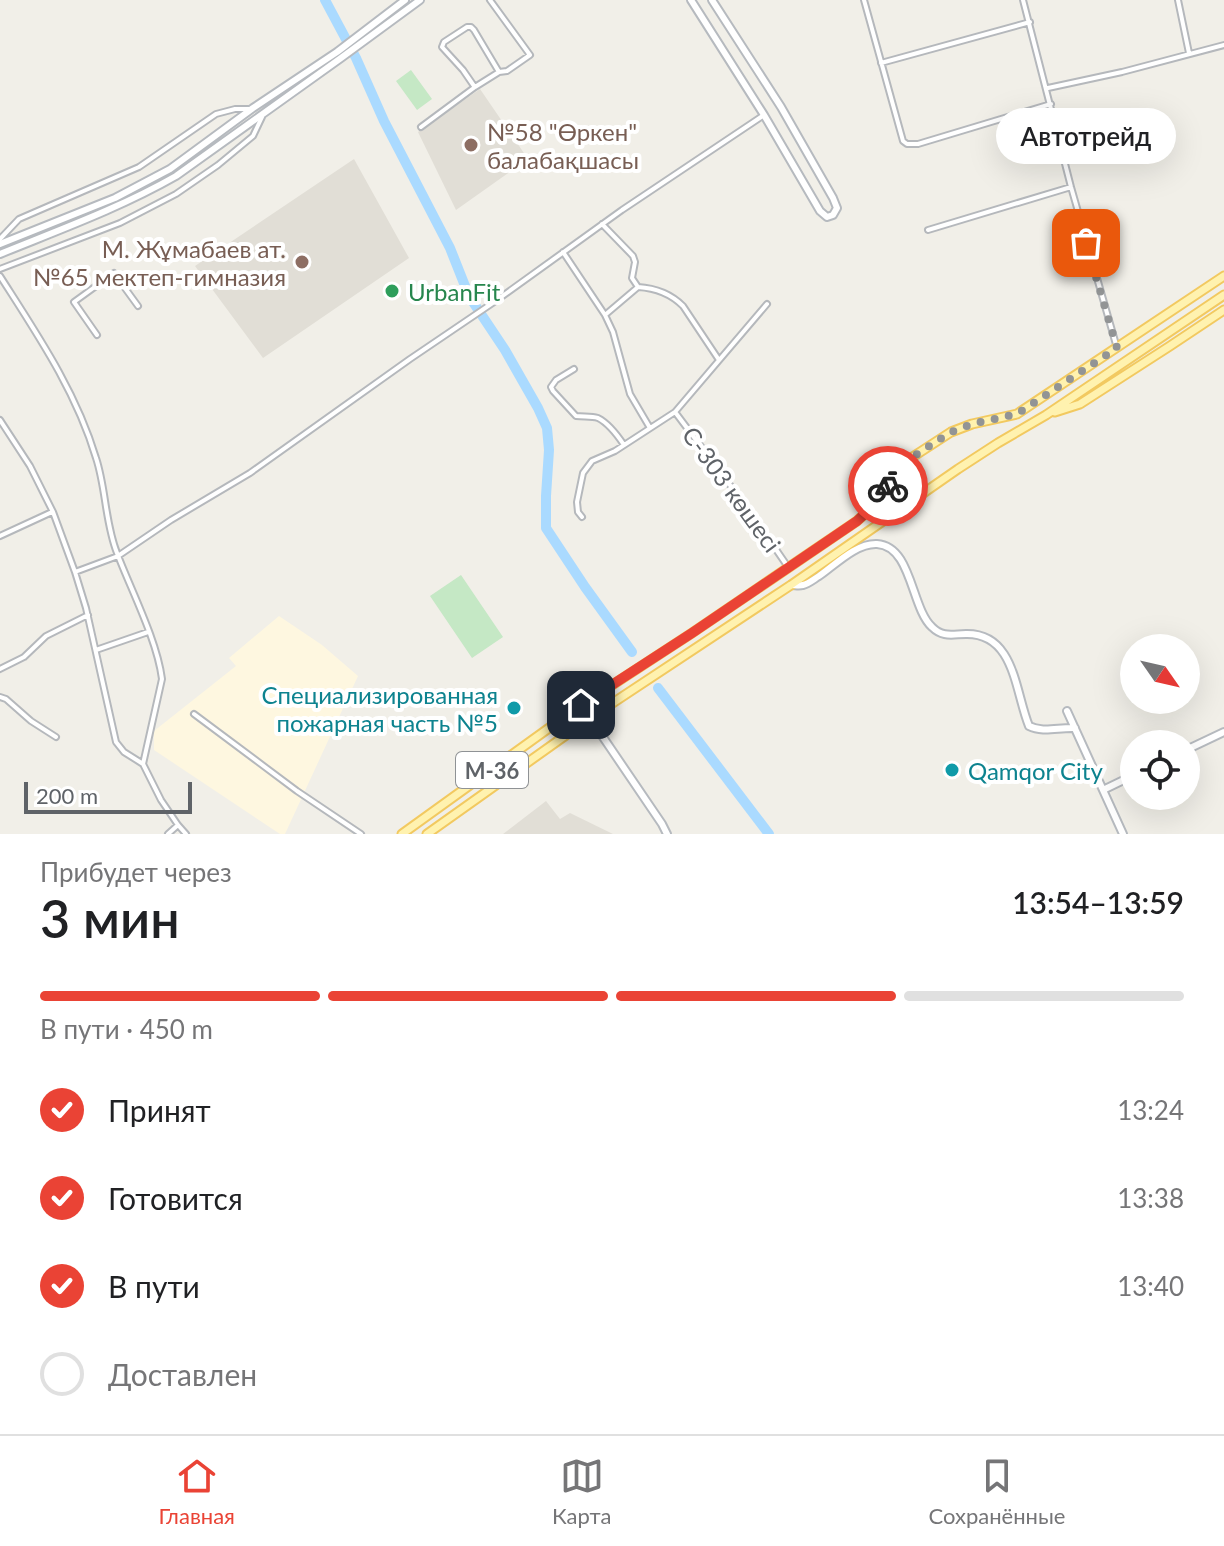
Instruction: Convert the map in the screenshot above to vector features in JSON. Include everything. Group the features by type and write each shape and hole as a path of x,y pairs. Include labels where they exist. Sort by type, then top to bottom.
{"main road":[{"path":"358,41 405,0"},
{"path":"0,254 150,191 176,176 264,114 358,41 420,0"},
{"path":"691,0 820,211 830,216 837,208 781,107 712,0"},
{"path":"0,241 143,185 253,108 339,55"},
{"name":"M-36","path":"402,834 581,705 857,521 911,458 960,428 1017,414 1224,276"},
{"name":"M-36","path":"427,834 590,718 1224,295"},
{"path":"1189,299 1195,306 1196,314"},
{"path":"1046,415 1080,404 1224,310"},
{"path":"1017,414 1024,427"},
{"path":"791,585 804,585 857,549 872,544 891,548 902,561 930,626 951,636 966,634 988,638 1003,651 1029,726 1043,730 1075,728"},
{"path":"692,633 700,646"},
{"path":"581,705 667,834"},
{"path":"1067,711 1123,834"},
{"path":"1200,743 1224,732"},
{"path":"1103,790 1120,782"}],"street":[{"path":"421,127 475,87 530,55 490,0"},
{"path":"864,0 903,141 907,144 918,144 1051,104"},
{"path":"1024,0 1071,187 1117,348"},
{"path":"1178,0 1189,53"},
{"path":"881,63 1030,22"},
{"path":"475,87 442,47 444,42 467,27 474,30 499,72"},
{"path":"1047,88 1224,45"},
{"path":"0,241 19,219 139,167 216,114 253,108"},
{"path":"0,269 120,223 176,194 253,136 264,114"},
{"path":"75,572 118,556 264,463 602,224 764,115"},
{"path":"928,230 1071,187"},
{"path":"602,224 633,256 632,278 638,287 676,299 719,360"},
{"path":"563,252 605,315 633,401 650,428"},
{"path":"97,335 74,302 114,273 138,306"},
{"path":"0,276 57,366 81,414 97,459 118,556 160,669 162,679 143,764"},
{"path":"605,315 638,287"},
{"path":"582,517 577,502 583,473 592,461 615,451 675,412 767,304"},
{"path":"574,369 556,380 551,387 553,391 576,416 603,420 624,445"},
{"name":"С-303 көшесі","path":"675,412 788,567"},
{"path":"0,420 30,466 53,512 75,572 88,615 114,736 124,752 143,764 161,800 186,834"},
{"path":"0,536 53,512"},
{"path":"0,669 24,657 46,636 88,615"},
{"path":"96,650 148,632"},
{"path":"0,697 56,737"},
{"path":"194,714 297,791 361,834"},
{"path":"168,834 178,825"}],"shaded area":[{"name":"№58 \"Өркен\" балабақшасы","path":"480,89 528,159 456,210 418,132"},
{"name":"М. Жұмабаев ат. №65 мектеп-гимназия","path":"354,159 409,258 263,358 195,266"},
{"path":"279,616 322,645 358,676 285,834 280,834 154,750 154,731 236,666 229,658"},
{"path":"546,801 560,819 570,813 613,834 503,834"}],"green space":[{"path":"411,70 432,99 417,110 396,81"},
{"path":"461,575 503,637 472,658 430,596"}],"waterway":[{"path":"325,0 450,248 469,296 505,350 547,428 546,528 632,652"},
{"path":"658,688 769,834"}],"way so far":[{"path":"888,486 911,458 951,432 1017,414 1117,348 1086,243"}],"place":[{"name":"№58 \"Өркен\" балабақшасы","path":"471,145"},
{"name":"Автотрейд","path":"1086,243"},
{"name":"М. Жұмабаев ат. №65 мектеп-гимназия","path":"302,262"},
{"name":"UrbanFit","path":"392,291"},
{"name":"Специализированная пожарная часть №5","path":"514,708"},
{"name":"Qamqor City","path":"952,770"}],"route":[{"path":"581,705 857,521 888,486"}]}
